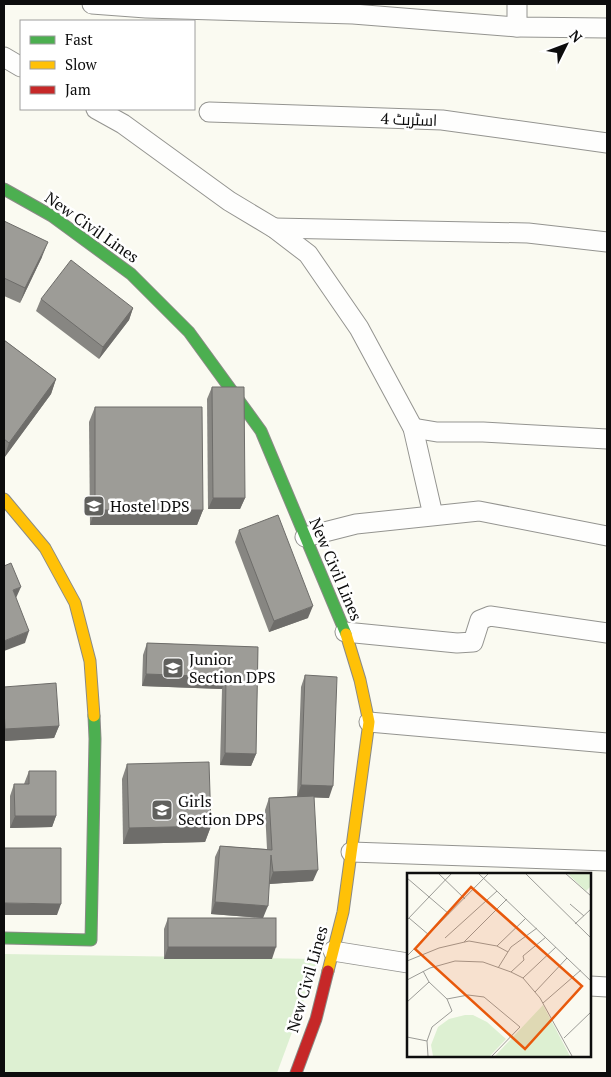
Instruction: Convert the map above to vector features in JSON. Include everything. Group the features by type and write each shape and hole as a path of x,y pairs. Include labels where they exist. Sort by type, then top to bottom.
{"street":[{"path":"92,4 239,9 353,9 517,27 607,28"},
{"path":"517,4 517,27"},
{"path":"4,58 20,66"},
{"path":"98,110 124,124 229,201 274,228 308,254 359,328 412,428 433,515"},
{"name":"اسٹریٹ 4","path":"209,112 442,120 607,143"},
{"name":"New Civil Lines","path":"4,189 52,216 131,274 189,332 261,431 345,632 360,680 369,722 343,912 316,1020 296,1073"},
{"path":"274,228 528,232 607,242"},
{"path":"412,428 437,432 483,432 607,439"},
{"path":"4,499 45,548 75,603 90,661 95,739 91,940 4,938"},
{"path":"305,537 356,524 479,511 607,536"},
{"path":"345,632 458,643 473,642 480,620 490,616 607,633"},
{"path":"369,722 607,743"},
{"path":"351,852 607,861"},
{"path":"333,951 407,963"},
{"path":"591,986 607,987"}],"green space":[{"path":"4,954 319,959 277,1073 4,1073"}],"building":[{"path":"4,221 48,242 25,288 4,278"},
{"path":"71,260 133,308 103,347 41,299"},
{"path":"4,340 56,379 9,443 4,439"},
{"path":"212,387 244,387 245,498 213,498"},
{"path":"95,407 202,407 203,510 95,510"},
{"path":"278,515 313,606 274,621 239,530"},
{"path":"11,563 21,587 13,590 29,631 4,641 4,566"},
{"path":"147,643 258,647 256,754 225,753 226,677 146,674"},
{"path":"305,675 337,677 333,786 301,785"},
{"path":"56,683 59,726 5,729 4,687"},
{"path":"209,762 211,826 129,828 127,764"},
{"path":"29,771 56,771 56,816 15,816 14,784 29,784"},
{"path":"314,796 318,870 273,872 271,855 268,906 215,902 220,846 272,850 269,798"},
{"path":"4,848 61,848 61,904 4,903"},
{"path":"168,918 276,918 276,947 168,947"}],"traffic: fast":[{"path":"4,189 52,216 131,274 189,332 261,431 346,634"},
{"path":"4,938 91,940 94,716"}],"traffic: slow":[{"path":"4,499 45,548 75,603 90,661 94,716"},
{"path":"328,971 343,912 369,722 360,680 346,634"}],"traffic: jam":[{"path":"296,1073 316,1019 328,971"}],"place":[{"name":"Hostel DPS","path":"94,506"},
{"name":"Junior Section DPS","path":"173,668"},
{"name":"Girls Section DPS","path":"162,810"}]}
